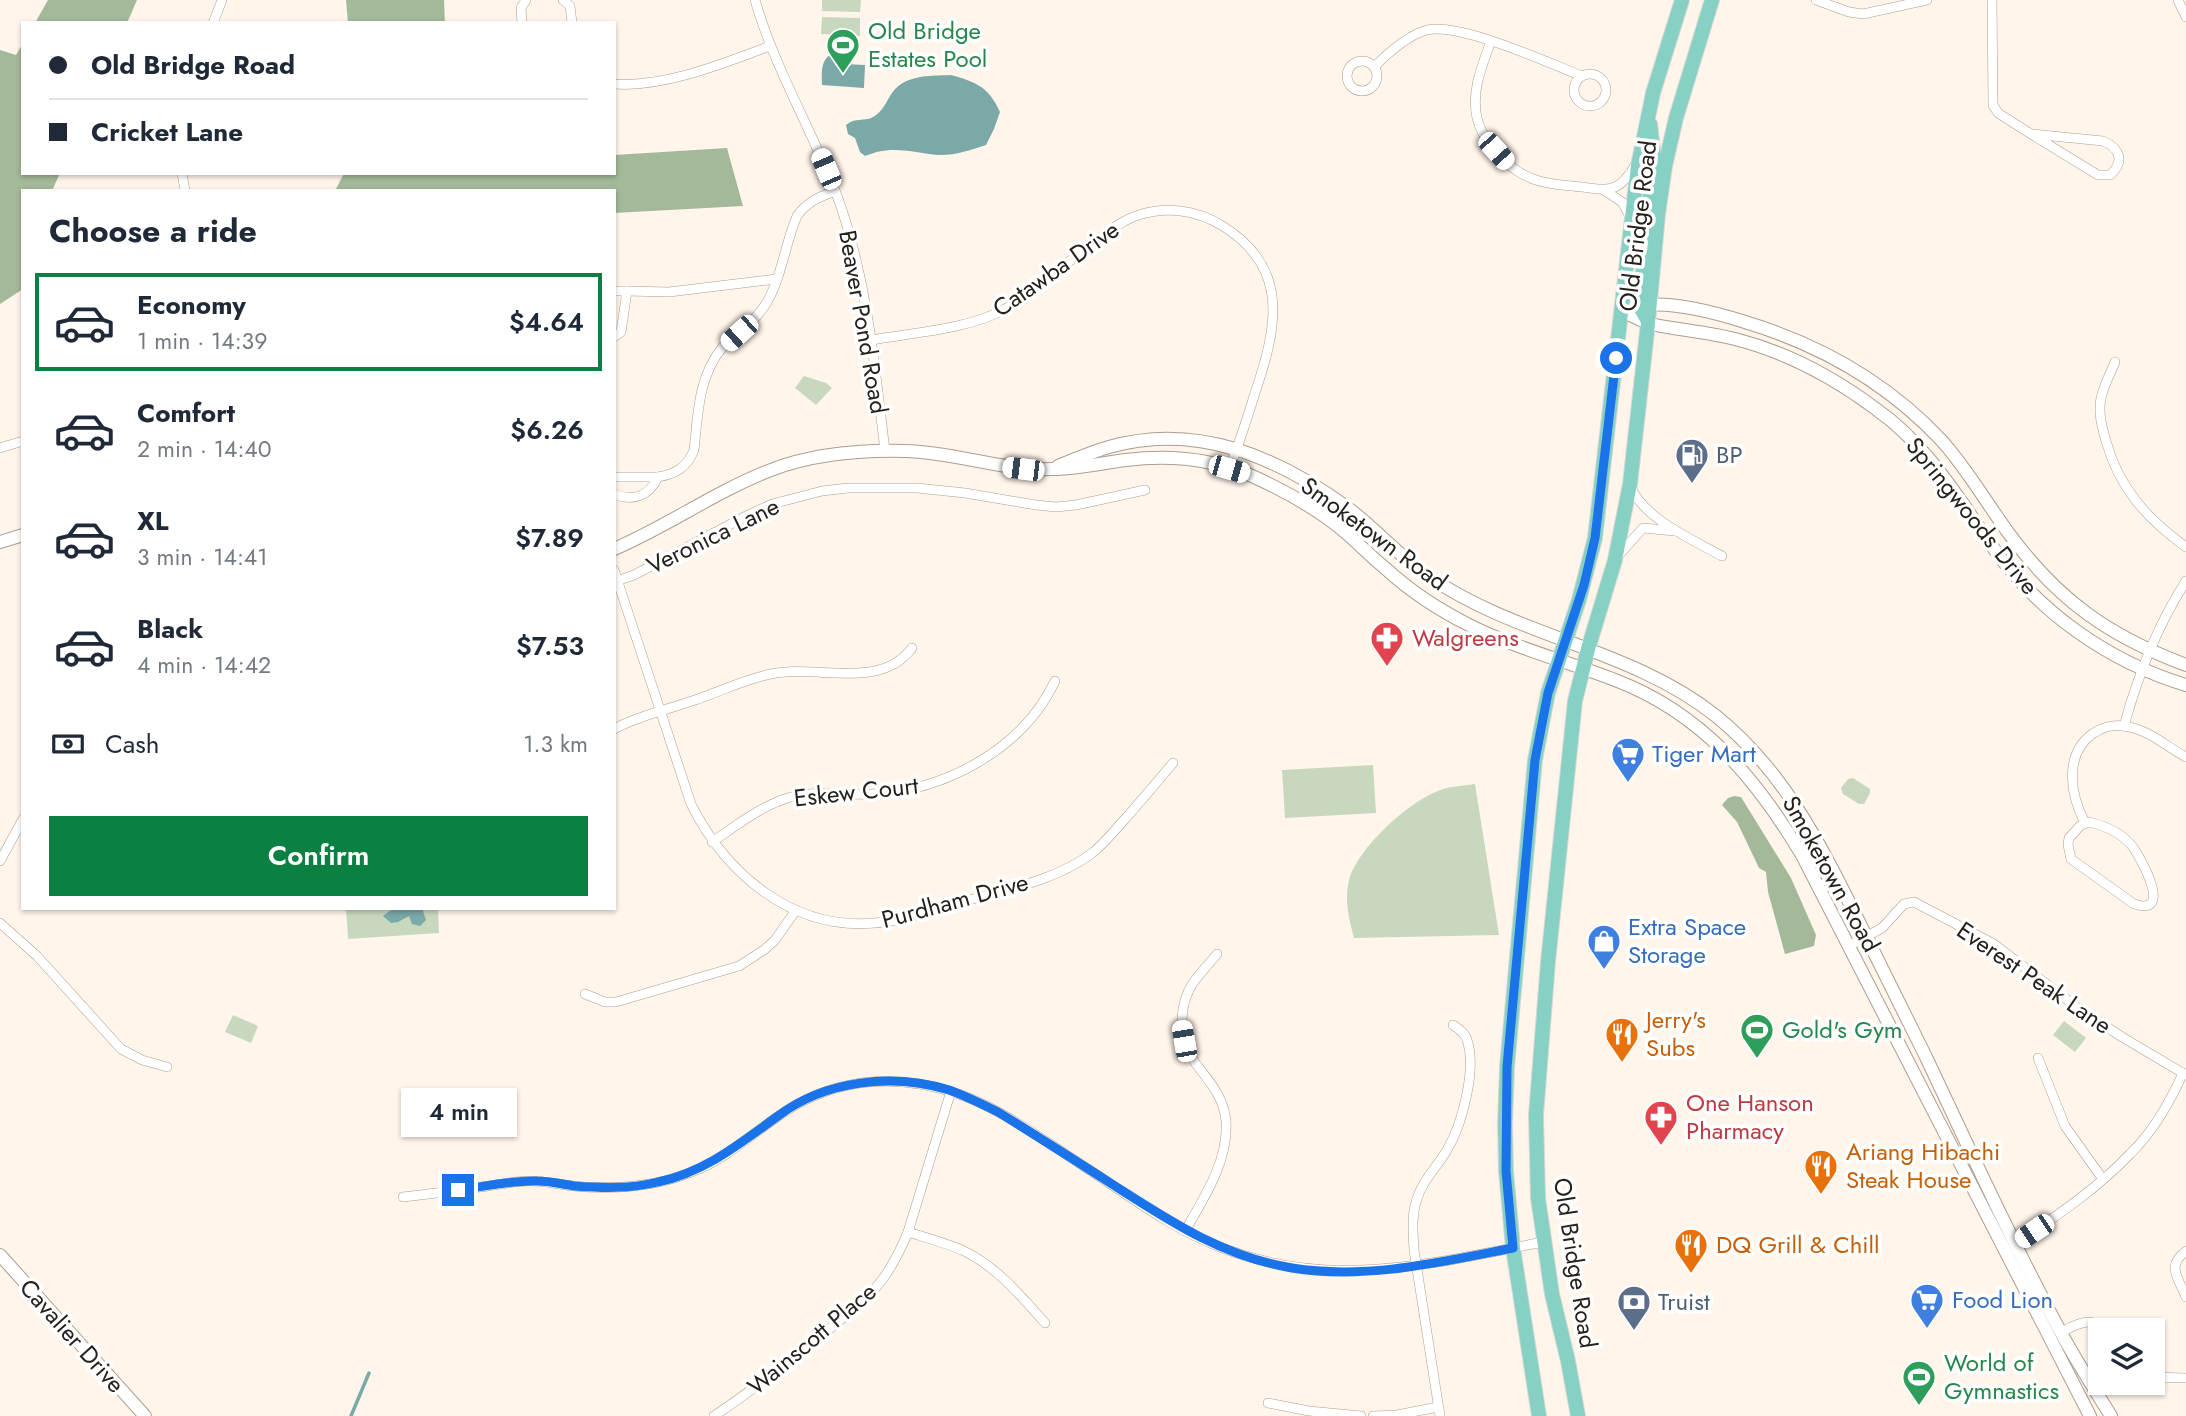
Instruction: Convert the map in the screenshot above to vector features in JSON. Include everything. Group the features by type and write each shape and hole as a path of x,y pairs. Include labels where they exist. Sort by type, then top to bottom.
{"main road":[{"name":"Old Bridge Road","path":"1539,1416 1513,1248 1506,1171 1507,1067 1535,760 1542,715 1585,580 1595,538 1639,160 1648,112 1682,0"},
{"name":"Old Bridge Road","path":"1645,305 1665,166 1676,118 1712,0"},
{"path":"1648,112 1654,158 1645,305 1648,323"},
{"name":"Old Bridge Road","path":"1578,1416 1543,1242 1535,1152 1538,1076 1575,701 1582,668 1615,560 1630,484 1648,323"}],"street":[{"path":"214,21 222,0"},
{"path":"522,21 521,8 526,0"},
{"path":"563,0 569,6 572,21"},
{"name":"Beaver Pond Road","path":"755,0 771,46 835,191 856,259 871,340 885,451"},
{"path":"1816,0 1863,14 1927,0"},
{"path":"1992,0 1993,105 1998,113 2031,134 2098,175 2110,175 2118,166 2118,153 2112,145 2103,141 2031,134"},
{"path":"2178,0 2186,17"},
{"path":"1374,66 1405,41 1427,30 1448,30 1491,41 1582,76"},
{"path":"1491,41 1474,95 1477,120 1486,140 1505,162 1542,182 1604,190 1624,181 1639,160"},
{"path":"616,84 661,81 771,46"},
{"path":"1604,190 1622,202 1632,222"},
{"path":"616,477 658,477 677,472 684,467 694,450 700,397 707,374 723,347 765,307 799,213 813,200 835,191"},
{"name":"Catawba Drive","path":"871,340 969,323 1001,311 1117,225 1139,215 1170,210 1198,215 1229,230 1249,248 1261,263 1273,297 1273,331 1229,469"},
{"path":"616,290 668,292 777,279"},
{"path":"616,336 621,332 627,291"},
{"name":"Springwoods Drive","path":"1622,311 1645,305 1696,309 1724,315 1825,352 1876,384 1924,423 1964,467 2009,534 2054,588 2100,624 2149,650 2186,665"},
{"name":"Springwoods Drive","path":"1622,311 1648,323 1707,332 1772,351 1828,376 1879,410 1916,443 1942,473 1992,546 2026,588 2105,651 2142,669 2186,685"},
{"path":"2115,362 2104,387 2100,414 2110,456 2122,483 2139,507 2186,547"},
{"name":"Smoketown Road","path":"1048,470 1110,446 1158,439 1199,439 1237,448 1290,472 1321,490 1350,510 1411,563 1454,593 1512,621 1643,671 1670,684 1719,719 1750,747 1802,813 1867,938 2015,1244 2061,1332 2111,1416"},
{"path":"0,448 21,442"},
{"name":"Smoketown Road","path":"616,549 676,520 743,482 775,468 815,458 885,451 942,454 1003,466 1048,470 1146,458 1194,460 1247,474 1318,512 1387,570 1457,619 1641,691 1673,710 1720,746 1743,769 1785,825 2090,1416"},
{"path":"616,495 625,498 641,496 654,485 658,477"},
{"path":"1630,484 1633,494 1642,506 1678,531 1722,556"},
{"name":"Veronica Lane","path":"616,581 634,575 772,504 822,491 848,488 917,488 1056,507 1145,491"},
{"path":"1615,560 1643,528 1678,531"},
{"path":"0,541 21,536"},
{"name":"Purdham Drive","path":"616,581 691,804 712,842 726,859 751,883 778,902 796,910 838,922 875,923 899,920 1061,872 1103,844 1172,763"},
{"path":"2124,726 2149,650 2186,581"},
{"path":"616,728 660,710 686,704 752,678 773,673 818,671 847,674 881,671 901,660 912,648"},
{"name":"Eskew Court","path":"712,842 767,806 794,796 812,793 898,792 964,770 986,757 1025,726 1042,705 1055,681"},
{"path":"2085,823 2074,797 2072,783 2076,755 2086,739 2095,732 2116,725 2146,732 2186,757"},
{"path":"0,861 21,823"},
{"path":"2085,823 2111,829 2133,847 2154,888 2154,898 2150,903 2134,905 2071,859 2069,838 2085,823"},
{"name":"Everest Peak Lane","path":"1849,946 1882,929 1904,904 1914,902 1994,944 2078,1008 2184,1074"},
{"path":"585,995 606,1002 616,1002 740,966 775,940 796,910"},
{"path":"0,923 37,956 121,1049 142,1060 167,1068"},
{"path":"1185,1231 1218,1167 1227,1129 1222,1103 1188,1049 1182,1025 1186,997 1193,983 1217,954"},
{"path":"1373,1416 1439,1412 1412,1222 1422,1185 1448,1150 1458,1129 1468,1088 1468,1043 1461,1030 1453,1025"},
{"path":"2038,1058 2065,1126 2102,1178"},
{"path":"2015,1244 2053,1218 2130,1155 2163,1112 2184,1074"},
{"path":"403,1197 526,1181 610,1188 656,1183 698,1170 747,1140 798,1103 835,1088 895,1081 951,1091 998,1112 1185,1231 1237,1254 1294,1268 1365,1271 1417,1266 1543,1242"},
{"name":"Wainscott Place","path":"714,1416 757,1388 868,1296 891,1268 908,1232 951,1091"},
{"path":"908,1232 945,1243 984,1263 1013,1288 1045,1323"},
{"path":"2186,1251 2175,1263 2186,1297"},
{"name":"Cavalier Drive","path":"0,1255 145,1416"},
{"path":"2061,1332 2088,1322"},
{"path":"2165,1377 2186,1378"},
{"path":"1268,1403 1309,1411 1361,1416"}],"green space":[{"path":"48,0 137,0 128,21 36,21"},
{"path":"346,0 444,0 445,21 348,21"},
{"path":"822,0 861,0 860,12 822,11"},
{"path":"822,17 860,18 860,36 821,34"},
{"path":"21,46 21,175 59,175 53,189 21,189 21,290 0,304 0,50 16,55"},
{"path":"727,148 743,206 616,213 616,189 336,189 343,175 616,175 616,155"},
{"path":"804,376 826,383 832,388 816,405 795,388"},
{"path":"1373,765 1376,813 1285,818 1282,770"},
{"path":"1853,778 1870,789 1864,804 1859,804 1843,794 1841,788 1848,779"},
{"path":"1475,784 1499,935 1354,938 1348,909 1349,880 1373,841 1399,816 1426,797 1447,788"},
{"path":"1734,796 1741,797 1791,878 1816,935 1814,946 1785,954 1768,892 1766,872 1759,868 1737,822 1722,805"},
{"path":"346,910 438,910 439,933 348,939"},
{"path":"233,1015 258,1026 251,1043 225,1032"},
{"path":"2064,1021 2086,1038 2075,1052 2053,1035"}],"water":[{"name":"Old Bridge Estates Pool","path":"831,54 838,55 844,64 865,65 864,88 822,85 823,64"},
{"path":"951,75 981,87 1000,112 986,145 943,155 892,150 865,156 860,152 855,138 848,134 846,125 876,115 895,89 909,80"},
{"path":"391,910 423,910 426,920 420,926 412,924 409,916 391,923 383,916"}],"waterway":[{"path":"351,1416 369,1373"}],"place":[{"name":"Old Bridge Estates Pool","path":"843,75"},
{"name":"BP","path":"1692,485"},
{"name":"Walgreens","path":"1387,668"},
{"name":"Tiger Mart","path":"1628,784"},
{"name":"Extra Space Storage","path":"1604,971"},
{"name":"Gold's Gym","path":"1757,1060"},
{"name":"Jerry's Subs","path":"1622,1064"},
{"name":"One Hanson Pharmacy","path":"1661,1147"},
{"name":"Ariang Hibachi Steak House","path":"1821,1196"},
{"name":"DQ Grill & Chill","path":"1691,1275"},
{"name":"Food Lion","path":"1927,1330"},
{"name":"Truist","path":"1634,1332"},
{"name":"World of Gymnastics","path":"1919,1407"}],"route":[{"path":"458,1190 526,1181 610,1188 656,1183 698,1170 747,1140 779,1115 814,1096 853,1084 895,1081 943,1089 972,1099 998,1112 1185,1231 1265,1263 1329,1271 1365,1271 1417,1266 1513,1248 1506,1171 1507,1067 1535,760 1553,673 1584,585 1595,538 1616,358"}]}
